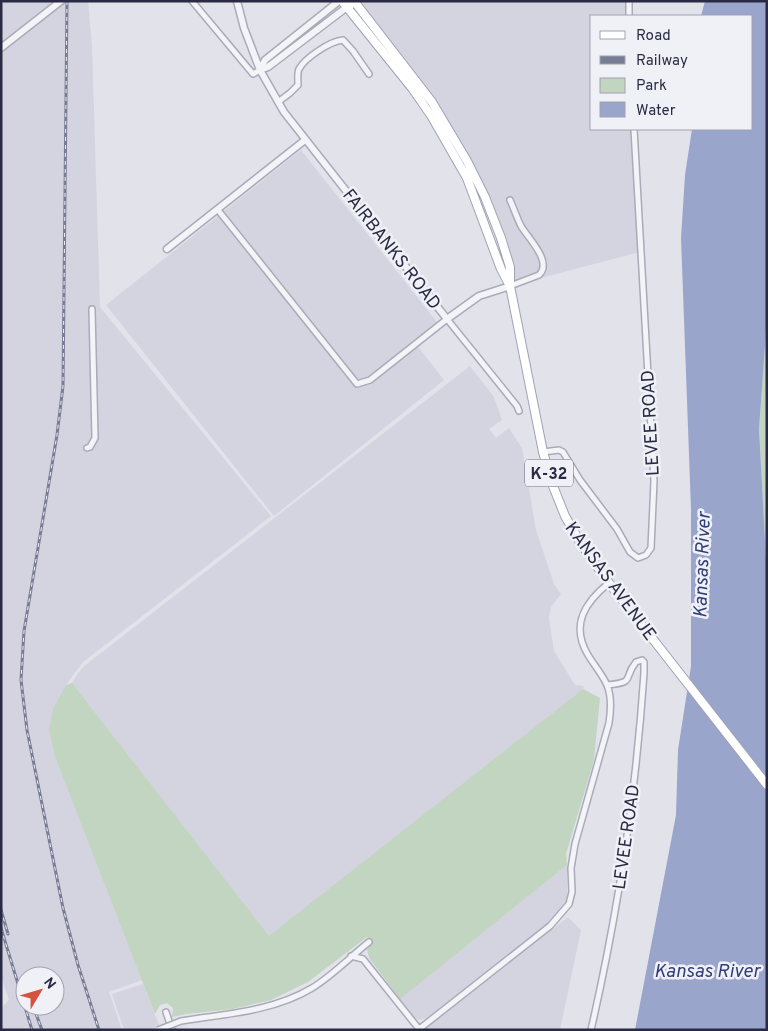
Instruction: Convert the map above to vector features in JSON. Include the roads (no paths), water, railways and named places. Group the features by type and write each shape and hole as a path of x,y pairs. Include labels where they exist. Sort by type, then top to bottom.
{"main road":[{"name":"KANSAS AVENUE","path":"347,2 432,117 467,178 501,269 510,286 543,452 553,486 565,516 581,544 609,583 767,785"}],"street":[{"path":"1,48 61,1"},
{"path":"192,1 253,74 268,67 347,2"},
{"name":"FAIRBANKS ROAD","path":"237,1 244,28 260,70 278,102 305,140 519,410"},
{"path":"629,1 629,15"},
{"path":"278,102 290,94 298,85 298,73 305,62 329,44 338,41 342,40 353,51 369,74"},
{"name":"LEVEE ROAD","path":"543,452 559,450 563,452 580,480 617,529 630,552 638,558 649,552 651,548 654,481 634,130"},
{"path":"167,249 305,140"},
{"path":"218,210 357,384 370,380 479,296 510,286 542,272 544,266 539,253 517,218 510,200"},
{"path":"87,448 90,447 95,438 92,309"},
{"path":"351,956 363,959 419,1030 550,926 569,904 572,892 571,868 575,844 609,723 611,703 607,685 585,650 580,625 586,606 592,597 609,583"},
{"name":"LEVEE ROAD","path":"591,1030 609,948 625,851 639,742 644,662 638,660 636,662 626,681 607,685"},
{"path":"158,1030 181,1021 243,1012 293,999 313,987 369,942"},
{"path":"166,1012 172,1030"}],"water":[{"name":"Kansas River","path":"705,1 767,1 767,318 759,429 767,577 767,1030 635,1030 676,815 678,750 691,666 691,509 681,238 685,175 692,130 753,130 753,15 701,15"}],"railway":[{"path":"67,1 63,386 57,435 24,631 21,680 27,730 63,908 78,965 99,1030"},
{"path":"1,910 8,934"},
{"path":"1,928 32,1030"},
{"path":"37,1016 42,1030"}]}
